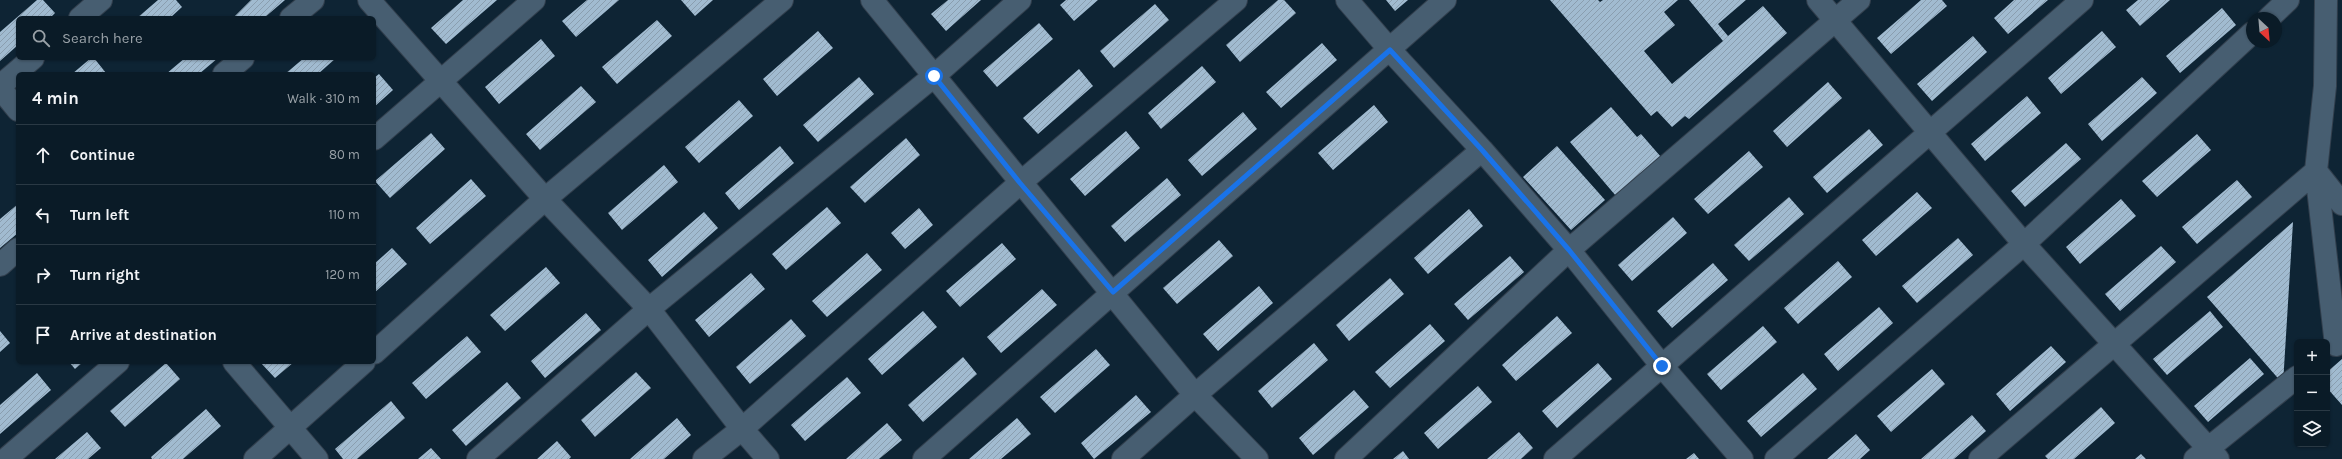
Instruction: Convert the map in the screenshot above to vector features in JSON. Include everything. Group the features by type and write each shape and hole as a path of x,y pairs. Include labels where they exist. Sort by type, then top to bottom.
{"street":[{"path":"82,16 101,0"},
{"path":"293,16 313,0"},
{"path":"369,0 545,199 649,309 742,429 768,459"},
{"path":"376,137 534,0"},
{"path":"376,351 545,199 782,0"},
{"path":"872,0 1020,183 1113,292 1195,395 1257,459"},
{"path":"478,459 649,309 934,76 1020,0"},
{"path":"704,459 742,429 1020,183 1236,0"},
{"path":"1347,0 1390,50 1482,150 1569,250 1662,366 1742,459"},
{"path":"924,459 1445,0"},
{"path":"1818,0 2024,244 2115,344 2207,455 2294,380"},
{"path":"1346,459 1569,250 1859,0"},
{"path":"1555,459 2082,0"},
{"path":"2275,12 2288,0"},
{"path":"2326,0 2333,84 2316,171 2335,346"},
{"path":"1776,459 2024,244 2246,39"},
{"path":"17,72 31,60"},
{"path":"226,72 241,60"},
{"path":"16,73 0,87 16,107"},
{"path":"1123,459 1195,395 1482,150"},
{"path":"2316,171 2342,204"},
{"path":"1980,459 2316,171"},
{"path":"0,265 16,251"},
{"path":"6,459 116,364"},
{"path":"236,364 317,459"},
{"path":"255,459 362,364"}],"building":[{"path":"37,0 43,0 55,13 52,16 18,16"},
{"path":"158,0 176,0 182,7 172,16 139,16"},
{"path":"251,0 285,0 266,16 235,16"},
{"path":"463,0 497,0 446,44 431,28"},
{"path":"587,0 619,0 576,37 562,21"},
{"path":"681,0 713,0 695,16"},
{"path":"948,0 981,0 946,31 931,14"},
{"path":"1066,0 1098,0 1074,21 1060,5"},
{"path":"1278,0 1284,0 1296,13 1240,62 1226,45"},
{"path":"1386,0 1408,0 1395,11"},
{"path":"1550,0 1598,0 1600,2 1603,0 1678,0 1664,12 1675,25 1644,51 1672,84 1723,41 1689,0 1746,0 1718,24 1728,36 1763,6 1787,33 1689,119 1685,116 1672,127 1657,111 1651,116"},
{"path":"1921,0 1942,0 1947,6 1891,54 1877,38"},
{"path":"2014,0 2048,0 2008,34 1994,18"},
{"path":"2138,0 2170,0 2140,26 2126,10"},
{"path":"1155,4 1169,20 1114,68 1100,51"},
{"path":"2222,8 2236,25 2180,73 2166,56"},
{"path":"16,18 16,47 0,61 0,32"},
{"path":"657,20 672,36 617,84 602,67"},
{"path":"1039,23 1053,39 997,87 983,71"},
{"path":"818,31 833,48 777,96 763,79"},
{"path":"2102,31 2116,47 2061,94 2048,78"},
{"path":"1973,36 1987,52 1932,101 1917,84"},
{"path":"541,39 555,56 499,104 485,87"},
{"path":"1322,43 1337,60 1281,108 1266,92"},
{"path":"89,60 96,60 105,72 74,72"},
{"path":"183,60 216,60 201,72 168,72"},
{"path":"302,60 334,60 320,72 287,72"},
{"path":"1202,66 1216,82 1161,129 1148,113"},
{"path":"1079,69 1093,86 1038,134 1023,118"},
{"path":"379,74 393,90 376,105 376,76"},
{"path":"859,77 874,94 818,142 803,125"},
{"path":"2142,77 2157,93 2102,141 2088,124"},
{"path":"1828,82 1842,98 1787,147 1773,131"},
{"path":"581,86 596,102 540,150 526,134"},
{"path":"2027,96 2041,113 1985,161 1971,144"},
{"path":"739,100 753,116 699,163 685,147"},
{"path":"1374,105 1388,122 1333,170 1318,153"},
{"path":"1611,107 1637,137 1641,134 1661,157 1616,196 1570,142"},
{"path":"1243,112 1257,129 1202,176 1188,160"},
{"path":"1869,129 1883,145 1827,193 1813,177"},
{"path":"1126,131 1140,148 1085,196 1070,179"},
{"path":"431,133 445,149 390,198 376,182 376,180"},
{"path":"2197,134 2211,150 2157,197 2142,181"},
{"path":"906,138 920,155 865,203 850,187"},
{"path":"2066,143 2081,159 2025,207 2011,191"},
{"path":"780,146 794,163 739,210 725,193"},
{"path":"1557,146 1605,200 1571,230 1523,177"},
{"path":"1749,151 1763,167 1708,214 1694,199"},
{"path":"664,165 678,182 622,230 608,213"},
{"path":"1167,178 1181,195 1125,242 1111,226"},
{"path":"471,179 486,196 430,244 416,228"},
{"path":"2237,180 2252,197 2197,244 2182,227"},
{"path":"1917,192 1932,208 1876,256 1862,240"},
{"path":"1789,197 1804,214 1749,261 1734,245"},
{"path":"2121,199 2136,216 2080,264 2066,247"},
{"path":"16,206 16,235 0,248 0,219"},
{"path":"827,207 841,223 786,270 772,254"},
{"path":"919,208 933,225 905,249 891,233"},
{"path":"1469,209 1483,226 1428,274 1414,258"},
{"path":"704,212 718,228 662,277 648,260"},
{"path":"1673,217 1687,233 1632,281 1618,265"},
{"path":"2293,222 2283,384 2207,297"},
{"path":"1958,238 1973,255 1917,303 1902,286"},
{"path":"1219,240 1233,256 1177,304 1163,288"},
{"path":"1002,243 1016,259 960,307 946,291"},
{"path":"2161,246 2176,262 2120,311 2105,294"},
{"path":"392,248 407,264 376,291 376,262"},
{"path":"867,253 882,270 827,317 812,301"},
{"path":"1510,256 1524,272 1468,320 1454,304"},
{"path":"1838,261 1852,277 1798,324 1784,308"},
{"path":"1713,263 1728,280 1672,328 1657,311"},
{"path":"546,267 560,283 505,331 490,315"},
{"path":"751,273 765,289 709,337 695,320"},
{"path":"1390,278 1404,294 1349,341 1336,325"},
{"path":"1259,286 1273,303 1218,351 1203,334"},
{"path":"1042,289 1057,305 1001,353 987,337"},
{"path":"1879,307 1893,323 1838,371 1824,354"},
{"path":"923,311 937,327 882,375 868,359"},
{"path":"2210,311 2223,327 2167,375 2153,359"},
{"path":"586,313 601,330 545,378 531,361"},
{"path":"1557,316 1572,333 1516,381 1502,365"},
{"path":"791,319 806,336 750,384 736,367"},
{"path":"1430,324 1445,341 1390,388 1375,372"},
{"path":"1763,326 1777,342 1721,390 1707,374"},
{"path":"0,331 10,343 0,352"},
{"path":"467,336 481,352 426,399 412,383"},
{"path":"1314,343 1328,360 1272,408 1258,391"},
{"path":"2051,346 2066,362 2010,411 1996,394"},
{"path":"1096,349 1110,365 1055,413 1040,397"},
{"path":"963,357 977,374 923,422 908,405"},
{"path":"2250,358 2264,374 2208,422 2194,406"},
{"path":"2342,359 2342,405 2330,391 2330,369"},
{"path":"1598,363 1612,379 1557,428 1542,411"},
{"path":"71,364 81,364 75,369"},
{"path":"165,364 167,364 180,379 125,427 110,411"},
{"path":"262,364 292,364 275,378"},
{"path":"1932,369 1945,384 1891,432 1877,416"},
{"path":"636,372 651,388 595,437 581,420"},
{"path":"37,373 51,390 0,434 0,405"},
{"path":"1803,373 1817,389 1761,437 1747,421"},
{"path":"847,377 861,393 805,441 791,425"},
{"path":"507,382 521,398 466,446 452,430"},
{"path":"1478,386 1492,402 1438,449 1424,433"},
{"path":"1354,390 1369,407 1313,455 1299,438"},
{"path":"1136,395 1151,412 1094,459 1081,443"},
{"path":"391,401 405,418 357,459 343,459 335,449"},
{"path":"2101,407 2115,423 2074,459 2048,459 2045,456"},
{"path":"206,409 221,426 183,459 152,459 151,457"},
{"path":"1972,415 1986,431 1954,459 1921,459"},
{"path":"677,418 691,435 664,459 630,459"},
{"path":"1017,418 1031,434 1001,459 969,459"},
{"path":"887,423 902,440 879,459 846,459"},
{"path":"87,432 101,448 88,459 55,459"},
{"path":"1519,432 1533,448 1521,459 1487,459"},
{"path":"1856,434 1870,450 1860,459 1827,459"},
{"path":"557,441 571,457 569,459 537,459"},
{"path":"431,448 441,459 418,459"},
{"path":"1403,451 1409,459 1393,459"},
{"path":"1694,453 1699,459 1686,459"},
{"path":"2141,454 2146,459 2135,459"}],"route":[{"path":"934,76 1020,183 1113,292 1390,50 1482,150 1569,250 1662,366"}]}
